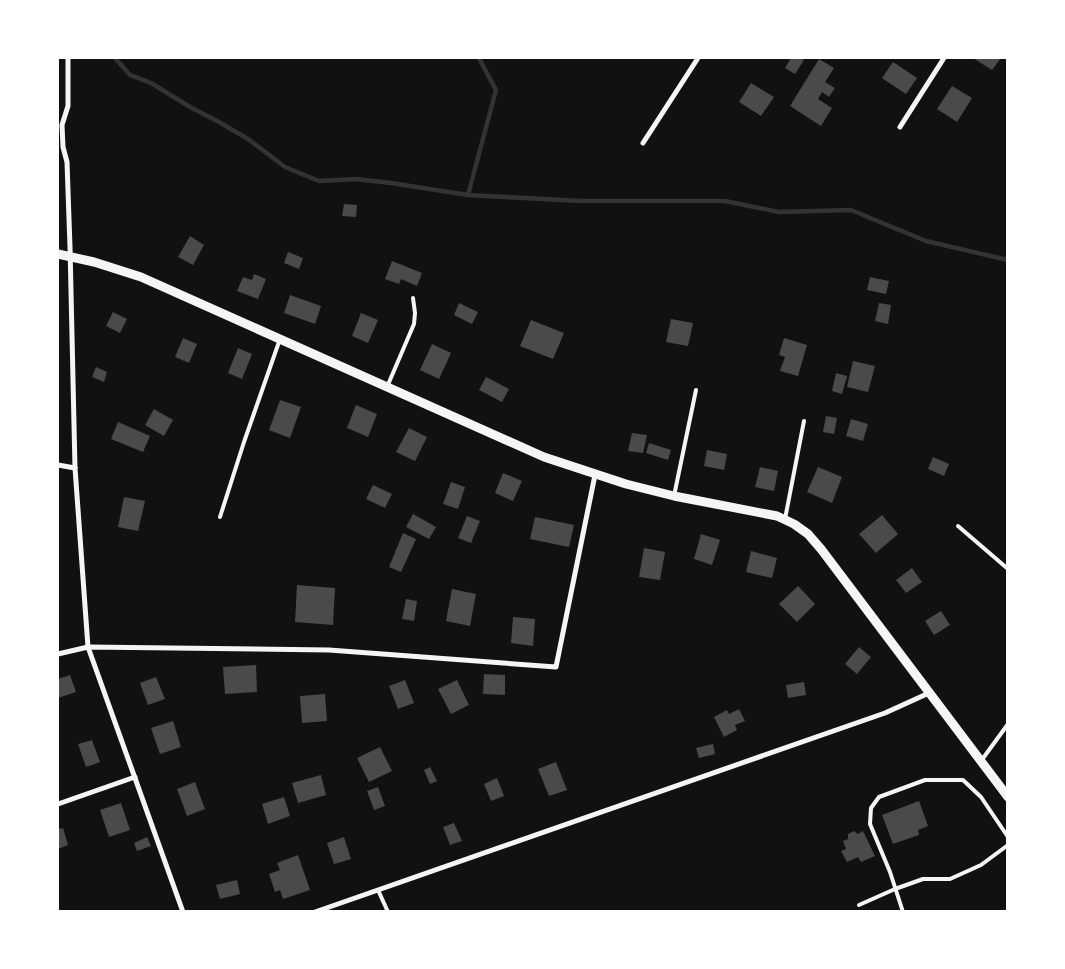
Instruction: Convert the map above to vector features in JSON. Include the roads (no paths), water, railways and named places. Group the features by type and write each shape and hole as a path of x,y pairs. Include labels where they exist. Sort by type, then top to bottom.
{"street":[{"path":"68,58 68,106 62,126 60,147 67,162 75,468 88,647 183,912"},
{"path":"643,143 698,58"},
{"path":"900,127 944,58"},
{"path":"58,254 94,262 141,277 544,457 595,475 674,496 758,512 784,519 794,524 808,534 821,548 928,693 1008,797"},
{"path":"58,465 75,468"},
{"path":"58,654 88,647 329,650 556,667 595,475"},
{"path":"314,912 885,713 928,693"},
{"path":"58,804 135,777"}],"lane":[{"path":"386,387 414,324 413,298"},
{"path":"220,517 280,339"},
{"path":"674,496 696,390"},
{"path":"784,519 804,421"},
{"path":"958,526 1008,569"},
{"path":"981,762 1008,724"},
{"path":"903,912 890,872 870,824 871,808 879,797 925,780 963,780 981,797 1008,837"},
{"path":"859,905 895,888 923,879 950,879 981,865 1008,845"},
{"path":"378,890 388,912"}],"waterway":[{"path":"115,58 130,75 151,83 248,139 285,167 319,181 356,179 468,195 581,201 725,201 779,212 851,210 926,241 1008,260"},
{"path":"468,195 496,90 479,58"}]}
